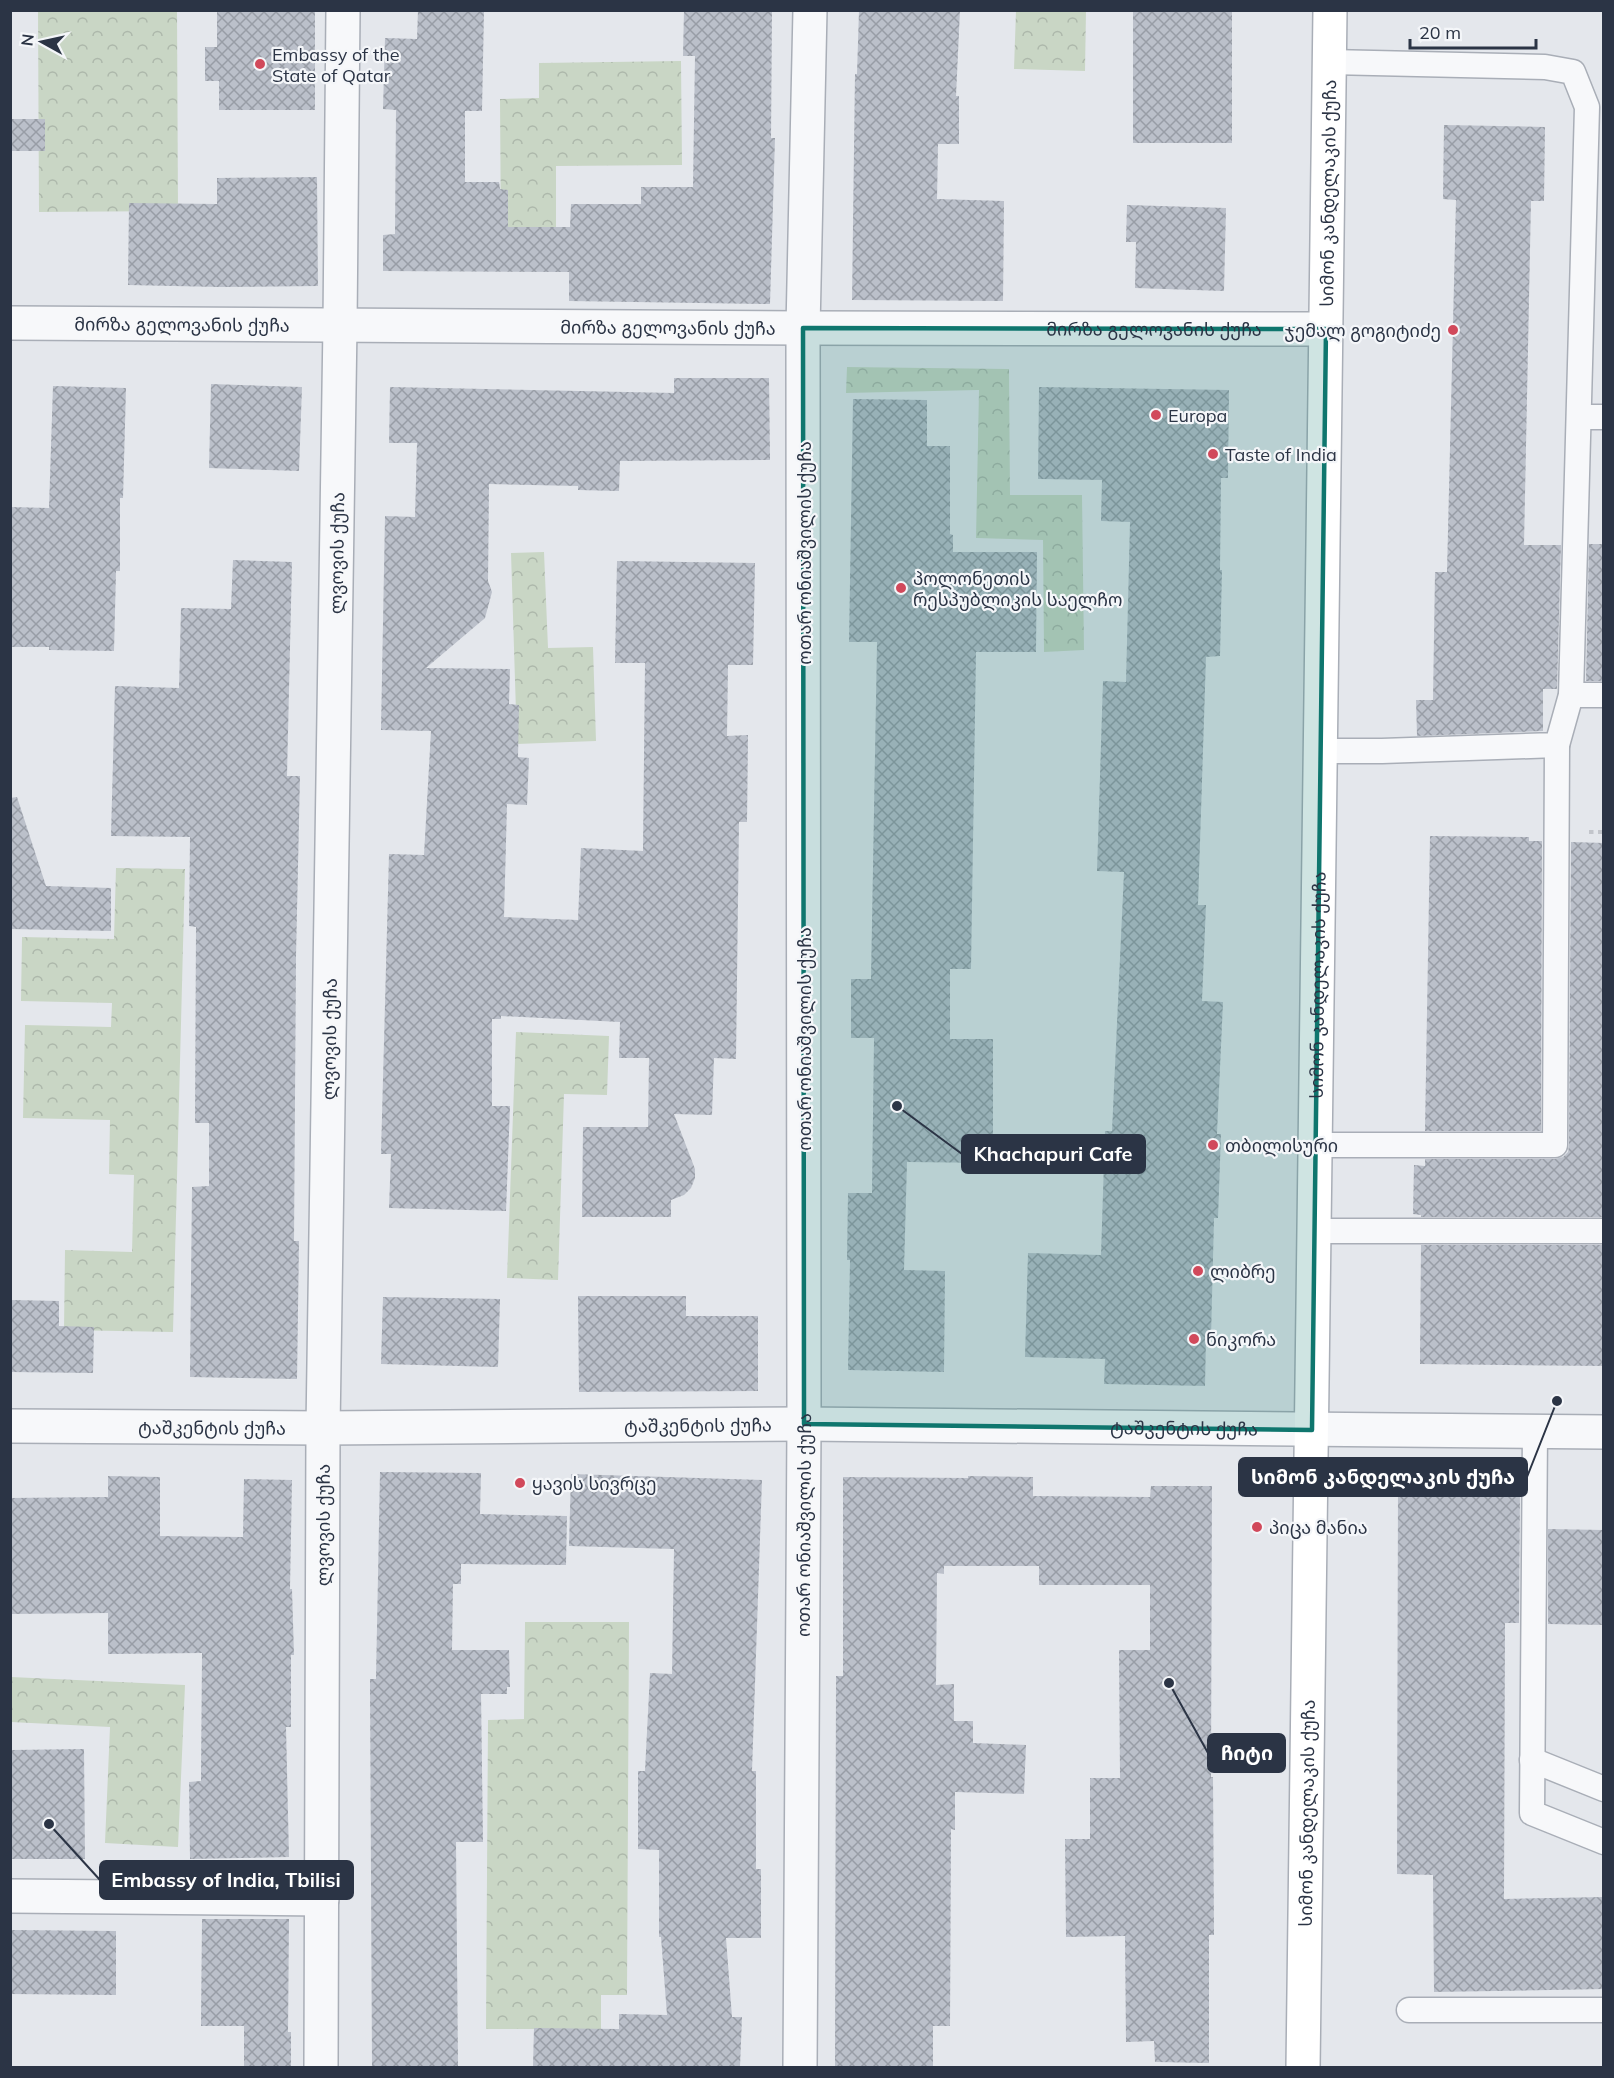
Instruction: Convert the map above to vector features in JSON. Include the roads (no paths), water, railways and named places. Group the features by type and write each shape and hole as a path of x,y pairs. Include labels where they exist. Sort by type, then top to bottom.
{"main road":[{"name":"სიმონ კანდელაკის ქუჩა","path":"1303,2067 1330,10"}],"street":[{"name":"ლვოვის ქუჩა","path":"321,2067 323,1428 343,10"},
{"name":"ოთარ ონიაშვილის ქუჩა","path":"801,2067 804,1424 803,328 810,10"},
{"name":"მირზა გელოვანის ქუჩა","path":"10,323 1326,329"},
{"name":"ტაშკენტის ქუჩა","path":"10,1426 323,1428 804,1424 1604,1432"},
{"path":"10,1896 322,1899"}],"lane":[{"path":"1315,1145 1555,1145 1557,745 1571,695 1592,417 1587,107 1573,72 1545,67 1330,62"},
{"path":"1571,695 1604,695"},
{"path":"1321,751 1557,745"},
{"path":"1314,1231 1604,1231"},
{"path":"1535,1432 1532,1813 1604,1842"},
{"path":"1532,1760 1604,1789"},
{"path":"1409,2010 1604,2010"}],"place":[{"name":"Embassy of the State of Qatar","path":"260,64"},
{"name":"ჯემალ გოგიტიძე","path":"1453,330"},
{"name":"Europa","path":"1156,415"},
{"name":"Taste of India","path":"1213,454"},
{"name":"პოლონეთის რესპუბლიკის საელჩო","path":"901,588"},
{"name":"Khachapuri Cafe","path":"897,1106"},
{"name":"თბილისური","path":"1213,1145"},
{"name":"ლიბრე","path":"1198,1271"},
{"name":"ნიკორა","path":"1194,1339"},
{"name":"სიმონ კანდელაკის ქუჩა","path":"1557,1401"},
{"name":"ყავის სივრცე","path":"520,1483"},
{"name":"პიცა მანია","path":"1257,1527"},
{"name":"ჩიტი","path":"1169,1683"},
{"name":"Embassy of India, Tbilisi","path":"49,1824"}]}
